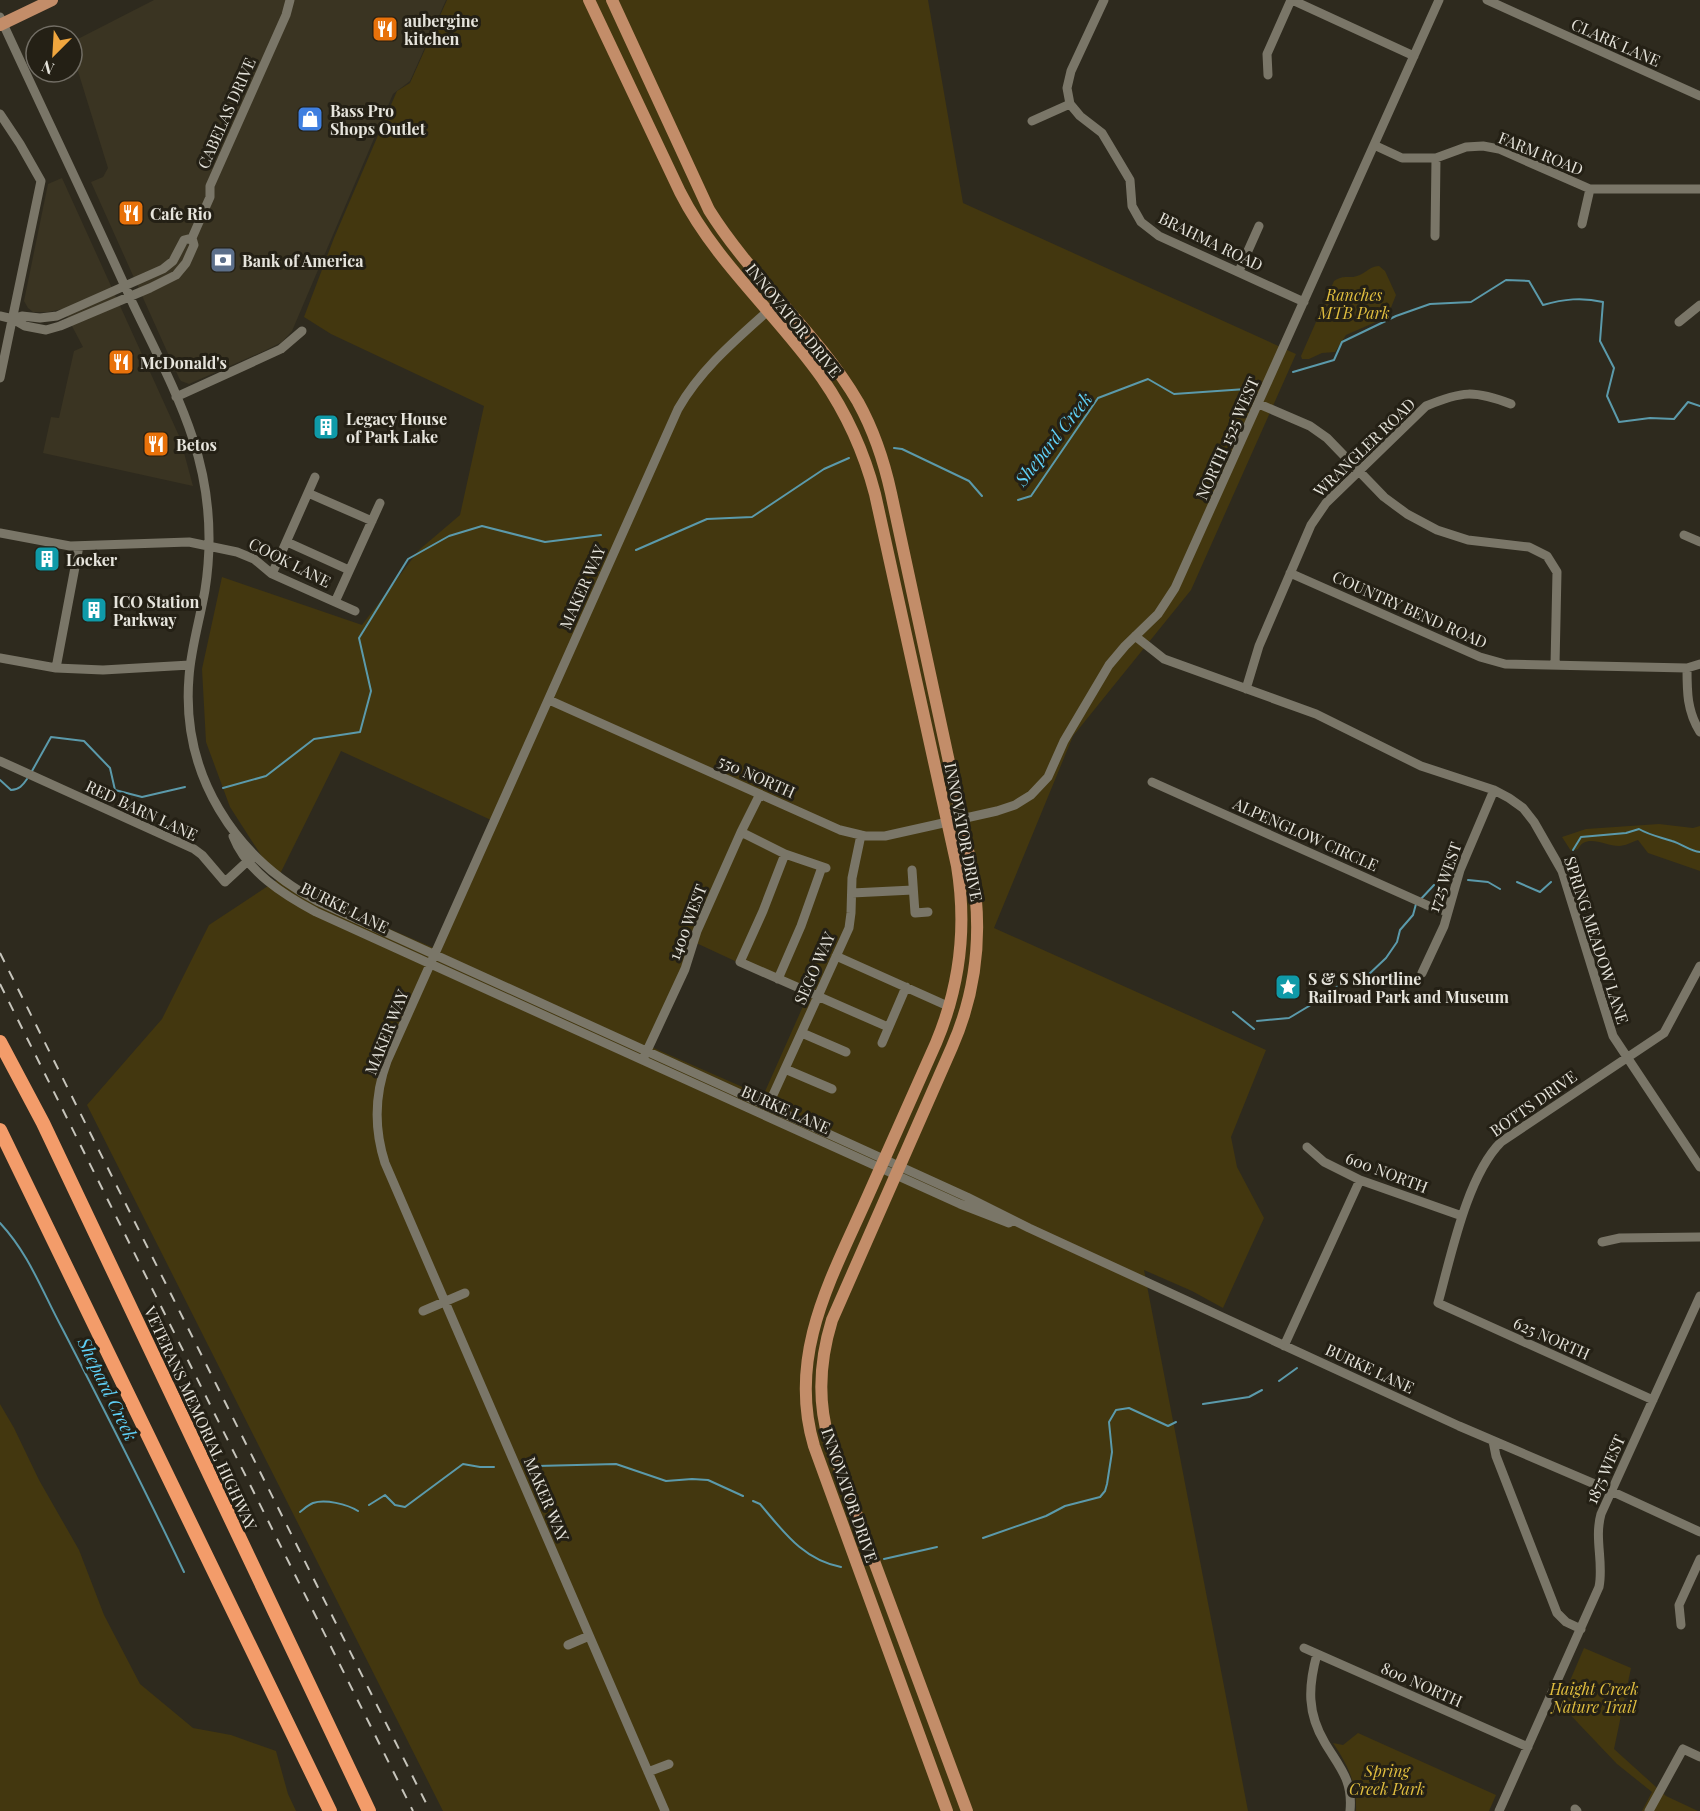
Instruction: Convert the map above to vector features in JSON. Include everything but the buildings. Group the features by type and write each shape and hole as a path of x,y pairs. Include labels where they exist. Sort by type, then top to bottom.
{"highway":[{"name":"VETERANS MEMORIAL HIGHWAY","path":"0,1042 43,1123 369,1811"},
{"path":"0,1130 330,1811"}],"main road":[{"path":"1,22 52,0"},
{"name":"INNOVATOR DRIVE","path":"589,0 687,206 716,250 812,365 831,391 854,433 875,494 959,880 962,909 959,962 950,1007 818,1310 807,1362 806,1409 814,1446 947,1811"},
{"name":"INNOVATOR DRIVE","path":"612,0 708,210 730,241 830,361 868,421 879,448 891,493 974,878 977,906 977,950 972,988 958,1034 832,1320 823,1356 821,1405 829,1440 967,1811"}],"street":[{"name":"CABELAS DRIVE","path":"13,319 25,326 46,330 73,321 176,274 189,257 194,244 192,238 210,197 210,186 286,15 290,0"},
{"path":"1032,122 1070,104 1067,88 1071,71 1104,0"},
{"path":"1268,75 1267,54 1291,0 1414,56"},
{"name":"NORTH 1525 WEST","path":"962,820 1007,808 1024,801 1038,789 1048,777 1064,741 1109,665 1158,614 1175,588 1439,0"},
{"name":"CLARK LANE","path":"1487,0 1700,96"},
{"name":"BURKE LANE","path":"1,22 176,397 187,422 202,471 208,504 209,547 205,587 190,665 188,711 195,754 207,789 251,858 309,897 433,960 897,1170 977,1211 1029,1228 1493,1441 1700,1532"},
{"name":"BRAHMA ROAD","path":"1070,104 1080,116 1102,133 1108,142 1130,180 1132,206 1141,222 1159,236 1304,302"},
{"path":"0,114 41,181 0,378"},
{"name":"FARM ROAD","path":"1374,145 1402,158 1436,158 1466,147 1499,149 1590,189 1700,189"},
{"path":"1435,236 1436,158"},
{"path":"1582,224 1590,189"},
{"path":"1239,271 1259,226"},
{"name":"CABELAS DRIVE","path":"13,319 22,316 40,318 57,316 169,266 184,240 192,238"},
{"name":"MAKER WAY","path":"665,1811 385,1163 378,1138 376,1114 383,1071 678,409 710,365 780,300"},
{"path":"1679,322 1700,305"},
{"path":"0,316 13,319"},
{"path":"176,397 281,349 302,331"},
{"name":"WRANGLER ROAD","path":"1246,689 1259,646 1318,513 1426,406 1446,397 1466,393 1486,395 1511,404"},
{"path":"1259,404 1310,426 1327,438 1384,497 1407,514 1437,530 1468,540 1529,547 1547,556 1557,572 1555,665"},
{"path":"272,574 315,477"},
{"path":"308,493 372,521"},
{"path":"335,602 380,503"},
{"name":"COOK LANE","path":"0,533 79,546 189,542 249,556 272,574 355,611"},
{"path":"1684,535 1700,542"},
{"path":"287,542 349,570"},
{"path":"56,668 79,546"},
{"name":"COUNTRY BEND ROAD","path":"1290,573 1480,657 1505,664 1687,668 1700,664"},
{"name":"SPRING MEADOW LANE","path":"1135,636 1164,659 1316,714 1421,766 1494,790 1523,808 1550,848 1562,871 1613,1036 1700,1167"},
{"path":"0,658 56,668 103,670 190,665"},
{"path":"1687,668 1687,698 1692,719 1700,732"},
{"name":"550 NORTH","path":"549,700 840,830 861,836 885,836 962,820"},
{"name":"RED BARN LANE","path":"0,761 194,849 225,882 251,858"},
{"name":"ALPENGLOW CIRCLE","path":"1152,782 1429,906 1448,912"},
{"name":"1725 WEST","path":"1422,974 1444,926 1460,870 1494,790"},
{"name":"1400 WEST","path":"645,1056 681,978 694,938 760,794"},
{"path":"741,832 785,854 824,868 778,979"},
{"name":"SEGO WAY","path":"768,1106 849,928 852,878 861,836"},
{"path":"785,854 740,962 888,1027"},
{"path":"912,870 915,913 928,912"},
{"path":"852,894 913,890"},
{"path":"836,956 950,1007"},
{"name":"BOTTS DRIVE","path":"1438,1303 1461,1216 1486,1160 1501,1142 1664,1033 1700,966"},
{"path":"882,1043 906,987"},
{"path":"802,1033 846,1052"},
{"name":"BURKE LANE","path":"645,1056 768,1106 882,1164"},
{"path":"785,1068 832,1089"},
{"name":"600 NORTH","path":"1307,1147 1324,1162 1360,1180 1461,1216"},
{"path":"1284,1346 1360,1180"},
{"path":"1602,1242 1620,1238 1700,1237"},
{"path":"423,1311 465,1293"},
{"name":"1875 WEST","path":"1499,1811 1593,1603 1601,1578 1597,1527 1611,1491 1700,1296"},
{"name":"625 NORTH","path":"1438,1303 1653,1400"},
{"path":"1493,1441 1496,1456 1557,1613 1566,1622 1581,1629"},
{"path":"1681,1624 1679,1605 1700,1559"},
{"path":"568,1644 589,1636"},
{"name":"800 NORTH","path":"1304,1648 1528,1748"},
{"path":"1317,1654 1311,1678 1312,1711 1325,1743 1345,1773 1350,1788 1350,1811"},
{"path":"1649,1811 1683,1749 1700,1757"},
{"path":"648,1772 669,1764"}],"shaded area":[{"path":"154,0 446,0 410,81 393,94 292,331 282,342 189,384 179,378 91,182 103,177 108,168 82,84 84,84 84,36"},
{"path":"62,178 180,438 193,486 43,453 51,417 59,418 74,351 83,347 63,309 33,312 24,301 48,184"}],"green space":[{"path":"447,0 928,0 963,203 1296,354 1191,590 1073,736 994,928 1266,1050 1231,1137 1237,1167 1264,1218 1223,1308 1192,1291 1144,1270 1248,1811 443,1811 87,1105 162,1019 209,925 277,880 230,807 206,742 202,669 222,577 362,625 419,550 460,515 484,406 331,334 304,317 334,238 397,91 410,83","holes":["341,751 491,820 436,949 277,880","694,942 808,995 763,1096 649,1046"]},
{"name":"Ranches MTB Park","path":"1379,266 1385,271 1396,295 1388,315 1346,335 1335,352 1302,359 1301,356 1334,281 1357,276"},
{"path":"1659,824 1693,828 1700,826 1700,871 1648,853 1638,840 1619,846 1591,841 1571,851 1562,837 1586,829"},
{"path":"0,1404 39,1480 79,1550 104,1615 140,1684 193,1728 231,1735 276,1751 288,1794 296,1811 0,1811"},
{"name":"Haight Creek Nature Trail","path":"1584,1648 1631,1668 1614,1749 1666,1796 1698,1811 1642,1811 1652,1792 1617,1764 1560,1704"},
{"name":"Spring Creek Park","path":"1358,1733 1496,1795 1489,1811 1356,1811 1355,1792 1350,1775 1333,1743 1343,1745"}],"waterway":[{"name":"Shepard Creek","path":"1293,372 1334,360 1342,342 1396,316 1430,304 1471,302 1506,280 1529,281 1543,305 1573,299 1603,302 1600,341 1614,368 1607,396 1619,422 1650,418 1674,419 1688,402 1700,406"},
{"name":"Shepard Creek","path":"1018,500 1031,496 1098,398 1148,379 1174,394 1246,389"},
{"name":"Shepard Creek","path":"894,448 902,449 969,481 982,496"},
{"name":"Shepard Creek","path":"636,550 707,519 752,517 824,469 849,458"},
{"name":"Shepard Creek","path":"223,788 266,776 314,739 360,732 371,691 359,638 408,559 449,536 482,526 545,542 601,535"},
{"name":"Shepard Creek","path":"32,771 51,737 84,741 110,768 115,790 142,797 185,787"},
{"name":"Shepard Creek","path":"0,780 11,790 20,787 27,779"},
{"path":"1573,850 1581,837 1626,833 1639,829 1700,852"},
{"path":"1468,880 1488,882 1500,889"},
{"path":"1517,882 1540,892 1551,882"},
{"path":"1420,900 1434,885"},
{"path":"1326,995 1338,986 1367,976 1386,958 1397,942 1400,930 1413,915 1416,904"},
{"path":"1257,1021 1289,1018 1319,1000"},
{"path":"1233,1012 1254,1029"},
{"name":"Shepard Creek","path":"0,1223 19,1247 34,1273 184,1572"},
{"name":"Shepard Creek","path":"1279,1381 1297,1368"},
{"name":"Shepard Creek","path":"1203,1404 1249,1397 1262,1390"},
{"name":"Shepard Creek","path":"983,1538 1046,1516 1065,1506 1100,1497 1107,1484 1112,1452 1109,1422 1116,1410 1129,1408 1168,1426 1176,1422"},
{"name":"Shepard Creek","path":"369,1505 385,1495 395,1505 405,1507 463,1464 494,1467"},
{"name":"Shepard Creek","path":"537,1466 616,1464 666,1481 708,1480 743,1496"},
{"name":"Shepard Creek","path":"753,1501 760,1504 786,1534 805,1551 816,1558 841,1567"},
{"name":"Shepard Creek","path":"300,1512 313,1503 324,1502 342,1504 358,1511"},
{"name":"Shepard Creek","path":"884,1559 937,1547"}],"railway":[{"path":"0,953 430,1811"},
{"path":"0,984 413,1811"}],"place":[{"name":"aubergine kitchen","path":"385,29"},
{"name":"Bass Pro Shops Outlet","path":"310,119"},
{"name":"Cafe Rio","path":"131,213"},
{"name":"Bank of America","path":"223,260"},
{"name":"McDonald's","path":"121,362"},
{"name":"Legacy House of Park Lake","path":"326,427"},
{"name":"Betos","path":"156,444"},
{"name":"Locker","path":"47,559"},
{"name":"ICO Station Parkway","path":"94,610"},
{"name":"S & S Shortline Railroad Park and Museum","path":"1288,987"}]}
